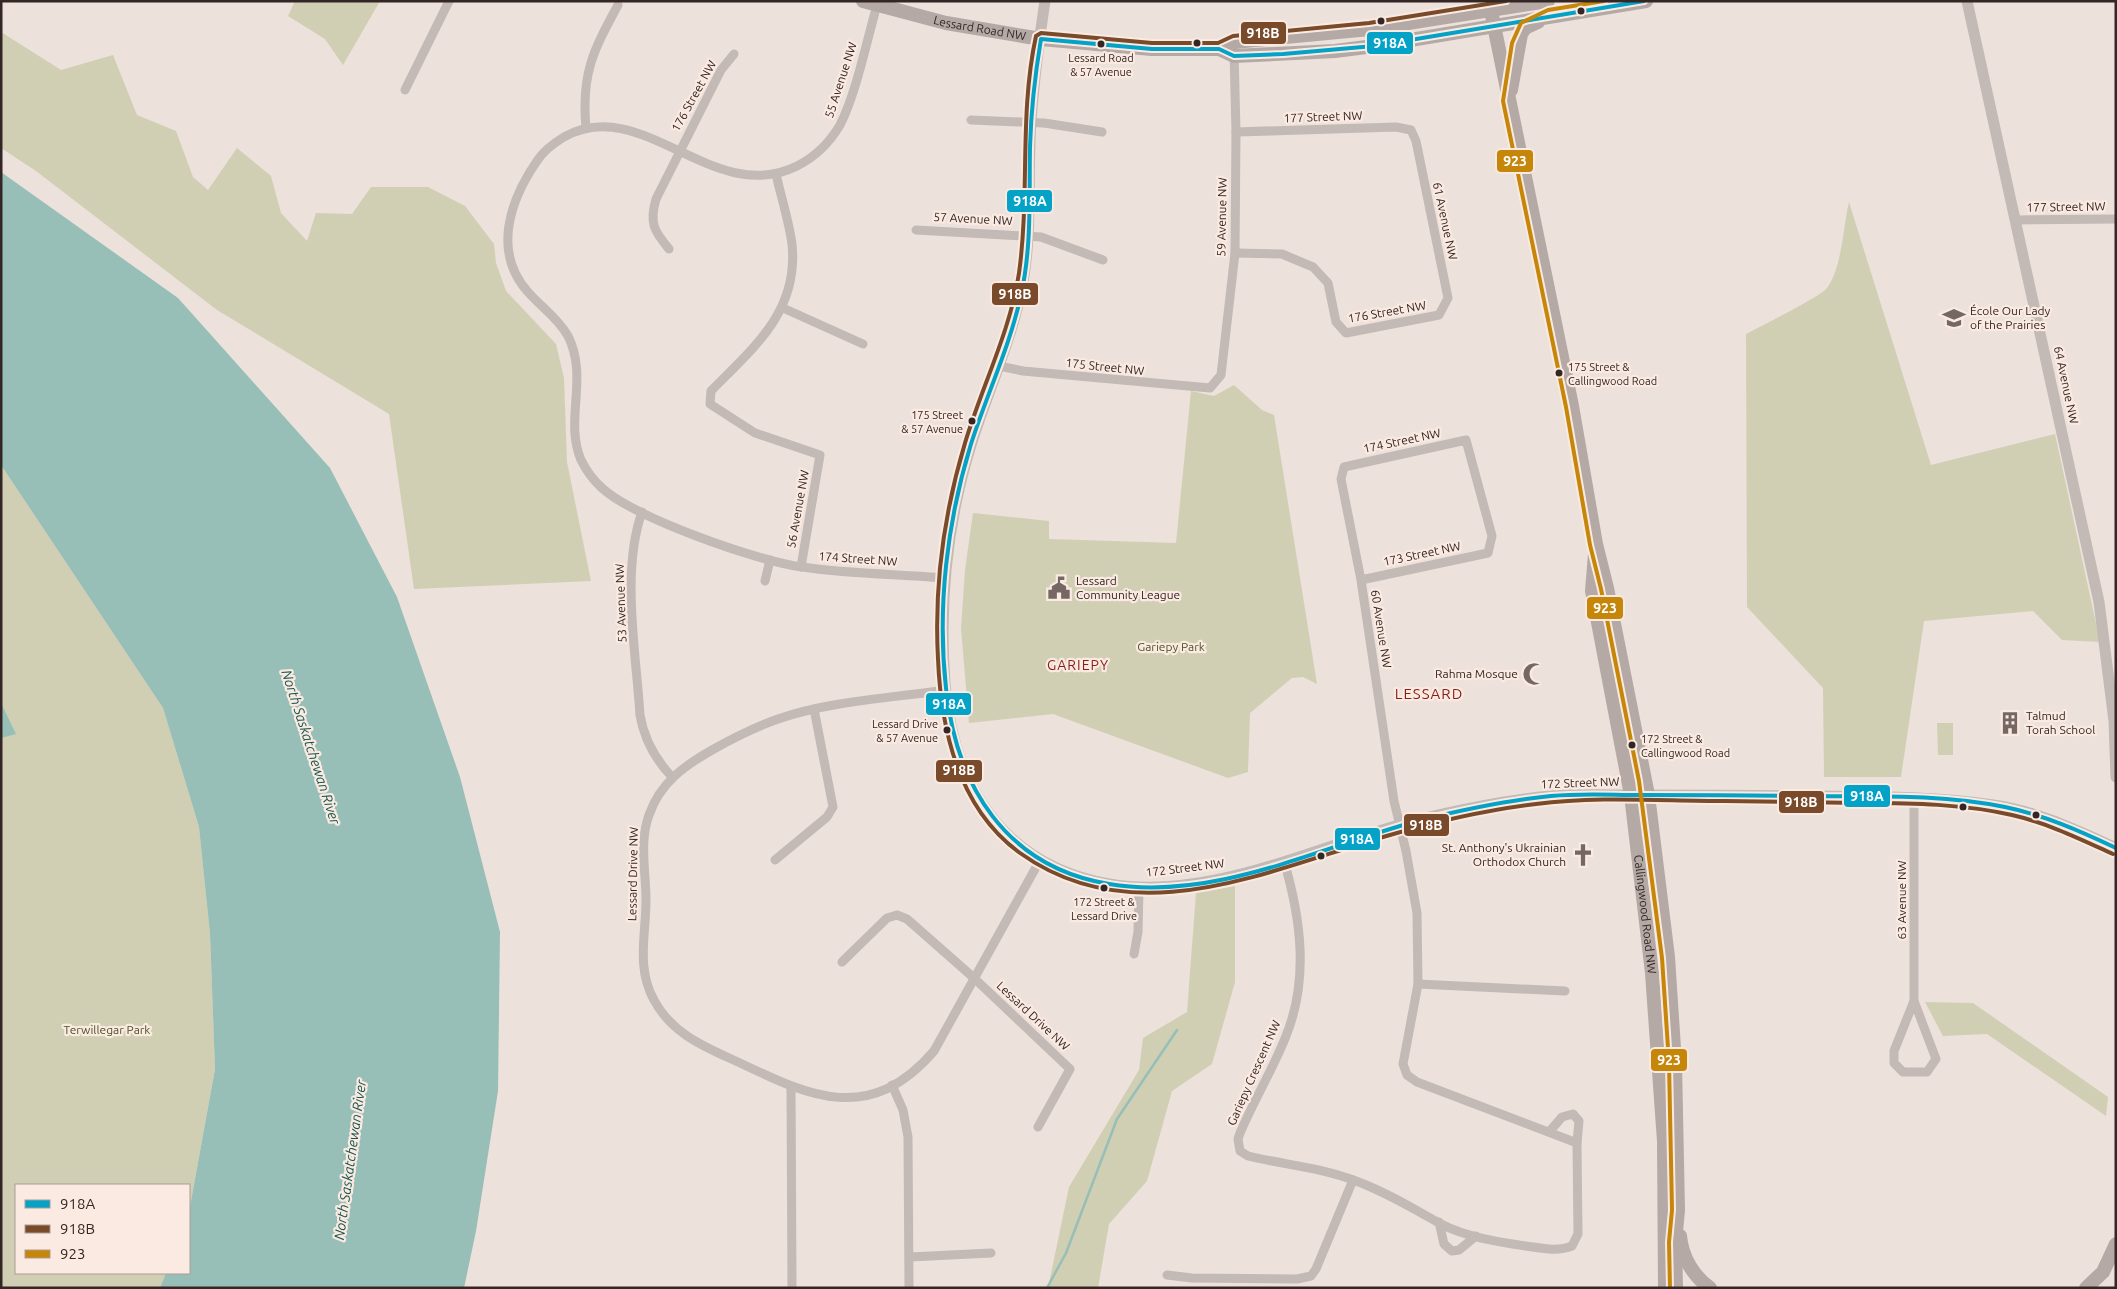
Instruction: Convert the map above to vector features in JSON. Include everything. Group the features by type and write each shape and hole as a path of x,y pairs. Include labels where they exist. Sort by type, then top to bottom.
{"main road":[{"name":"Lessard Road NW","path":"1234,49 1361,30 1490,6 1548,1"},
{"name":"Lessard Road NW","path":"870,3 946,23 1040,39 1144,48 1336,51 1646,1"},
{"name":"Callingwood Road NW","path":"1490,6 1572,406 1596,544 1609,597 1648,795 1668,967 1675,1063 1678,1210 1675,1242 1676,1288"},
{"path":"1509,100 1521,34 1525,28 1550,16"},
{"name":"Callingwood Road NW","path":"1596,544 1592,591 1631,795 1652,973 1664,1141 1665,1288"},
{"path":"1678,1210 1680,1241 1688,1263 1698,1278 1710,1288"},
{"path":"2086,1288 2103,1272 2116,1244"}],"street":[{"path":"405,90 449,1"},
{"name":"57 Avenue NW","path":"963,770 951,726 946,690 943,640 945,578 950,534 963,474 1021,294 1028,236 1031,122 1045,1"},
{"name":"64 Avenue NW","path":"1967,1 2099,602 2114,721 2116,777"},
{"name":"55 Avenue NW","path":"776,174 794,167 815,154 827,143 840,124 848,107 870,3"},
{"path":"618,5 591,58 585,87 586,128 555,143 538,160 509,217 507,228 508,252 513,269 523,286 556,320 573,349 578,384 575,432 582,460 602,488 642,512"},
{"name":"59 Avenue NW","path":"1210,388 1221,375 1235,253 1236,132 1234,49"},
{"name":"176 Street NW","path":"669,249 654,227 653,208 721,70 734,54"},
{"path":"971,120 1031,122 1102,132"},
{"name":"176 Street NW","path":"586,128 611,127 632,131 733,173 759,176 776,174"},
{"name":"177 Street NW","path":"1236,132 1396,127 1411,130"},
{"name":"61 Avenue NW","path":"1411,130 1416,141 1448,298 1439,315"},
{"path":"776,174 792,244 791,281 783,308 863,344"},
{"name":"177 Street NW","path":"2016,220 2116,219"},
{"name":"57 Avenue NW","path":"916,230 1028,236 1049,239 1103,260"},
{"name":"176 Street NW","path":"1235,253 1282,254 1313,267 1328,283 1336,322 1346,333 1439,315"},
{"name":"56 Avenue NW","path":"783,308 764,336 710,391 710,404 755,432 820,455 801,567"},
{"name":"175 Street NW","path":"998,366 1017,371 1210,388"},
{"name":"174 Street NW","path":"1344,466 1466,440 1492,536 1488,553"},
{"name":"60 Avenue NW","path":"1344,466 1341,479 1361,580 1399,825"},
{"name":"174 Street NW","path":"642,512 694,535 770,560 801,567 945,578"},
{"name":"53 Avenue NW","path":"642,512 633,549 631,586 640,714 644,735 653,754 672,777"},
{"name":"173 Street NW","path":"1361,580 1488,553"},
{"path":"765,581 770,560"},
{"name":"Lessard Drive NW","path":"946,690 814,709 756,727 688,764 672,777 657,796 646,824 644,843 646,905 642,952 644,972 649,990 663,1015 688,1037 791,1087 810,1094 843,1098 865,1095 892,1086 918,1068 934,1052 1040,860"},
{"path":"775,860 827,817 833,807 814,709"},
{"name":"172 Street NW","path":"963,770 973,792 991,818 1013,840 1040,860 1076,876 1109,884 1139,888 1210,880 1284,861 1399,825 1471,809 1534,798 1631,795 1914,798 1995,805 2057,821 2116,848"},
{"name":"63 Avenue NW","path":"1914,798 1914,1001 1936,1059 1927,1072 1903,1072 1894,1064 1894,1051 1914,1001"},
{"path":"1399,825 1417,913 1418,984 1403,1064 1407,1075 1417,1082 1577,1143"},
{"name":"Gariepy Crescent NW","path":"1284,861 1299,923 1301,959 1298,991 1286,1035 1240,1133 1238,1145 1240,1151 1248,1156 1305,1166 1354,1180 1440,1222 1476,1236 1532,1247 1559,1249 1572,1246 1578,1234 1577,1143 1579,1121 1574,1114 1562,1117 1549,1132"},
{"name":"172 Street NW","path":"1134,954 1138,932 1139,888"},
{"name":"Lessard Drive NW","path":"842,962 887,918 897,915 907,919 974,978 1070,1069 1038,1127"},
{"path":"1418,984 1565,991"},
{"path":"892,1086 903,1110 908,1137 909,1288"},
{"path":"791,1087 792,1288"},
{"path":"1167,1275 1192,1278 1297,1279 1311,1276 1316,1269 1354,1180"},
{"path":"1440,1222 1444,1244 1452,1251 1459,1250 1476,1236"},
{"path":"910,1257 991,1253"}],"green space":[{"path":"295,1 380,1 343,65 325,39 288,16"},
{"path":"1,32 61,70 113,55 137,115 176,131 193,177 208,190 237,148 271,176 281,213 307,241 316,213 352,214 371,187 428,187 465,206 494,244 496,263 506,291 556,344 564,378 567,462 591,581 414,589 389,414 217,310 36,171 1,148"},
{"path":"1849,202 1931,465 2055,434 2100,642 2062,640 2033,611 1924,621 1901,777 1824,777 1823,688 1747,607 1746,334 1803,304 1827,288 1832,280 1839,259"},
{"name":"Gariepy Park","path":"1234,385 1262,410 1274,415 1317,684 1303,677 1292,678 1250,713 1248,772 1228,778 1053,714 969,723 961,628 965,570 973,513 1049,521 1049,539 1176,543 1191,391 1214,396"},
{"name":"Terwillegar Park","path":"1,465 163,708 199,827 210,934 215,1069 190,1206 190,1184 15,1184 15,1274 166,1274 160,1288 1,1288"},
{"path":"1937,723 1953,723 1953,755 1938,755"},
{"path":"1235,886 1235,982 1212,1064 1172,1091 1147,1181 1109,1224 1098,1288 1048,1288 1069,1187 1139,1070 1143,1038 1187,1012 1196,893"},
{"path":"1925,1002 1973,1003 2108,1097 2106,1116 1987,1034 1943,1036"}],"water":[{"name":"North Saskatchewan River","path":"1,172 178,298 330,468 397,597 460,777 500,932 498,1091 476,1231 464,1288 160,1288 166,1274 190,1274 190,1206 215,1069 210,934 199,827 163,708 1,465"},
{"path":"1,703 16,734 1,738"}],"waterway":[{"path":"1047,1288 1066,1253 1117,1119 1177,1030"}],"transit line":[{"name":"918B","path":"1506,1 1369,23 1233,36 1218,43 1152,43 1041,33 1036,36 1028,95 1024,214 1019,273 1009,316 972,422 958,469 946,523 939,577 937,632 940,686 944,713 949,740 957,766 968,791 982,814 999,835 1020,853 1064,877 1110,890 1156,893 1204,888 1251,878 1390,835 1463,816 1518,806 1583,800 1900,803 1957,806 1994,811 2025,818 2113,854"},
{"name":"923","path":"1604,1 1548,10 1521,23 1512,43 1503,101 1566,407 1590,545 1601,589 1639,781 1662,958 1669,1063 1672,1210 1669,1242 1670,1288"},
{"name":"918A","path":"1644,1 1374,46 1283,54 1234,56 1219,49 1152,49 1041,39 1031,120 1029,221 1025,277 1011,333 971,444 956,504 946,565 943,627 946,688 952,724 961,758 975,789 993,816 1015,840 1041,860 1073,875 1109,884 1149,887 1190,885 1230,878 1309,856 1425,819 1488,805 1551,796 1573,795 1876,796 1954,800 2005,807 2034,814 2116,848"}],"place":[{"name":"Lessard Road & 57 Avenue","path":"1101,44"},
{"name":"École Our Lady of the Prairies","path":"1954,318"},
{"name":"175 Street & Callingwood Road","path":"1559,373"},
{"name":"175 Street & 57 Avenue","path":"972,421"},
{"name":"Lessard Community League","path":"1059,588"},
{"name":"Rahma Mosque","path":"1534,674"},
{"name":"Talmud Torah School","path":"2010,723"},
{"name":"Lessard Drive & 57 Avenue","path":"947,730"},
{"name":"172 Street & Callingwood Road","path":"1632,745"},
{"name":"St. Anthony's Ukrainian Orthodox Church","path":"1583,855"},
{"name":"172 Street & Lessard Drive","path":"1104,888"}],"district":[{"name":"GARIEPY","path":"1078,665"},
{"name":"LESSARD","path":"1429,694"}]}
